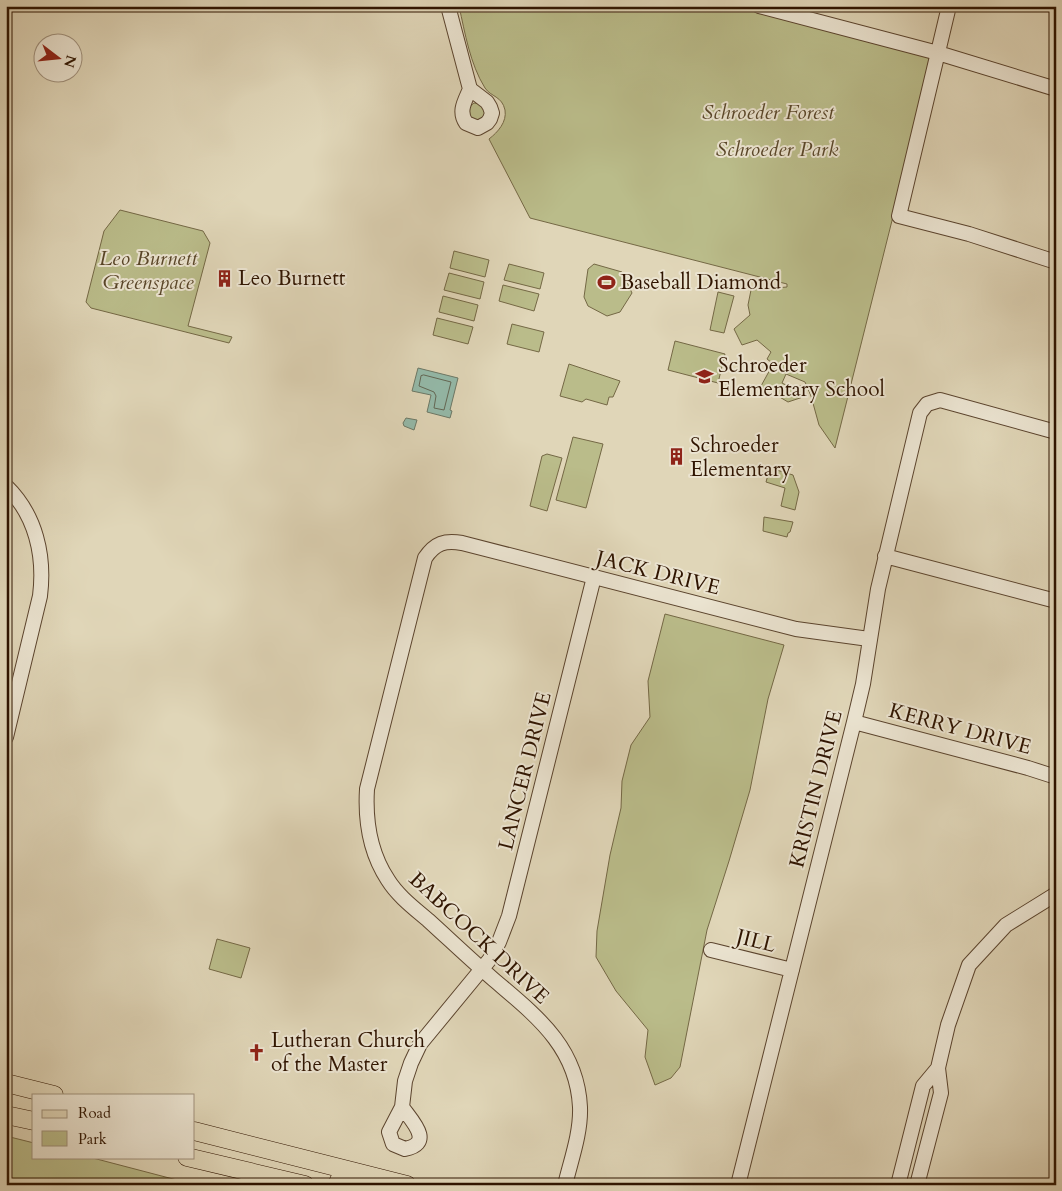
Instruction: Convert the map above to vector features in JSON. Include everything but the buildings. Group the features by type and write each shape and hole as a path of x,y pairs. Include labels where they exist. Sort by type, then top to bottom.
{"main road":[{"path":"6,1083 50,1094"},
{"path":"6,1115 32,1121"},
{"path":"195,1131 408,1185"},
{"path":"276,1178 285,1176 289,1172 292,1164 291,1155"},
{"path":"191,1158 305,1185"},
{"path":"337,1185 342,1174 352,1171"}],"street":[{"path":"448,6 470,89"},
{"path":"759,6 938,53 1056,90"},
{"path":"949,6 899,216 969,234 1056,262"},
{"name":"KRISTIN DRIVE","path":"738,1185 863,684 878,589 920,413 927,404 936,400 946,401 1056,432"},
{"path":"6,486 21,502 35,530 40,552 42,578 36,613 6,737"},
{"name":"JACK DRIVE","path":"438,544 447,541 462,543 796,629 869,639"},
{"name":"BABCOCK DRIVE","path":"438,544 429,552 423,566 372,767 366,802 368,829 374,854 397,892 520,1002 554,1035 565,1053 578,1090 580,1119 565,1185"},
{"path":"885,556 1056,601"},
{"name":"LANCER DRIVE","path":"402,1107 405,1081 420,1044 432,1027 482,969 494,951 509,916 594,577"},
{"name":"KERRY DRIVE","path":"854,722 1056,777"},
{"path":"917,1185 941,1093 938,1068 948,1025 969,965 1006,925 1056,894"},
{"name":"JILL","path":"712,950 792,970"},
{"path":"898,1185 923,1086 938,1068"}],"green space":[{"name":"Schroeder Forest","path":"459,6 733,6 928,55 932,61 835,448 819,425 805,382 786,374 782,383 792,388 804,385 806,396 788,402 761,386 772,366 785,373 767,359 771,352 757,340 742,345 734,329 750,315 748,305 751,290 787,287 787,284 530,218 489,139 496,133 505,119 504,105 487,91 475,69"},
{"path":"474,103 481,104 486,114 479,122 469,118 468,108"},
{"name":"Leo Burnett Greenspace","path":"120,210 203,231 210,243 188,326 232,337 229,343 91,308 86,302 104,231"},
{"path":"454,251 489,260 485,277 450,268"},
{"path":"509,264 544,273 540,289 504,280"},
{"name":"Baseball Diamond","path":"594,264 622,272 632,293 620,312 607,316 588,306 584,297 588,269"},
{"path":"449,273 484,282 480,299 444,290"},
{"path":"503,285 539,294 534,311 499,301"},
{"path":"718,292 734,296 724,333 710,330"},
{"path":"443,296 478,305 474,321 439,312"},
{"path":"437,318 473,327 468,344 433,335"},
{"path":"512,324 544,332 539,352 507,344"},
{"path":"675,341 725,354 718,383 668,370"},
{"path":"569,364 620,381 613,397 609,397 607,405 586,399 582,402 560,396"},
{"path":"573,437 603,444 586,508 556,500"},
{"path":"547,454 562,458 547,511 530,506 542,456"},
{"path":"770,468 793,475 799,492 795,510 781,506 785,488 766,482"},
{"path":"764,517 793,522 787,537 763,531"},
{"path":"665,614 784,645 768,699 750,790 707,930 680,1067 671,1078 655,1085 645,1057 648,1030 616,991 596,957 597,931 610,855 621,808 622,781 631,745 650,717 648,681"},
{"path":"217,939 250,948 241,978 209,969"},
{"path":"6,1136 32,1142 32,1158 93,1158 196,1185 6,1185"}],"water":[{"path":"418,368 458,378 450,410 452,411 450,418 427,412 431,395 412,391"},
{"path":"406,418 417,420 414,430 404,426 403,423"}],"place":[{"name":"Leo Burnett","path":"224,278"},
{"name":"Baseball Diamond","path":"606,282"},
{"name":"Schroeder Elementary School","path":"704,377"},
{"name":"Schroeder Elementary","path":"676,457"},
{"name":"Lutheran Church of the Master","path":"257,1052"}],"park label":[{"name":"Schroeder Park","path":"777,149"}]}
